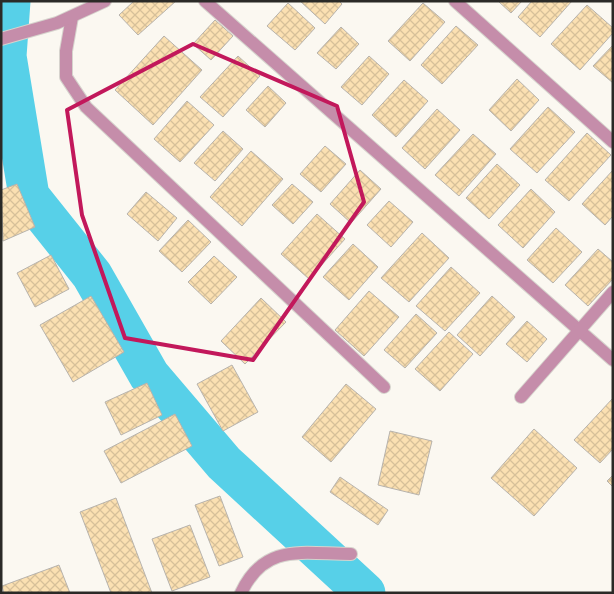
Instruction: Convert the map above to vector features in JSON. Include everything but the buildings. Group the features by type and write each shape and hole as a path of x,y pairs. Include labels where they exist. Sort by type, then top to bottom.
{"street":[{"path":"1,39 57,24 105,1"},
{"path":"205,1 613,360"},
{"path":"454,1 613,142"},
{"path":"72,17 66,51 66,78 86,107 384,387"},
{"path":"521,398 613,292"},
{"path":"241,593 251,574 263,562 274,557 290,554 351,554"}],"highlighted area":[{"path":"193,44 337,106 364,202 253,360 125,338 82,215 67,110"}],"waterway":[{"path":"10,1 6,56 29,196 92,275 149,375 224,463 365,593"}]}
